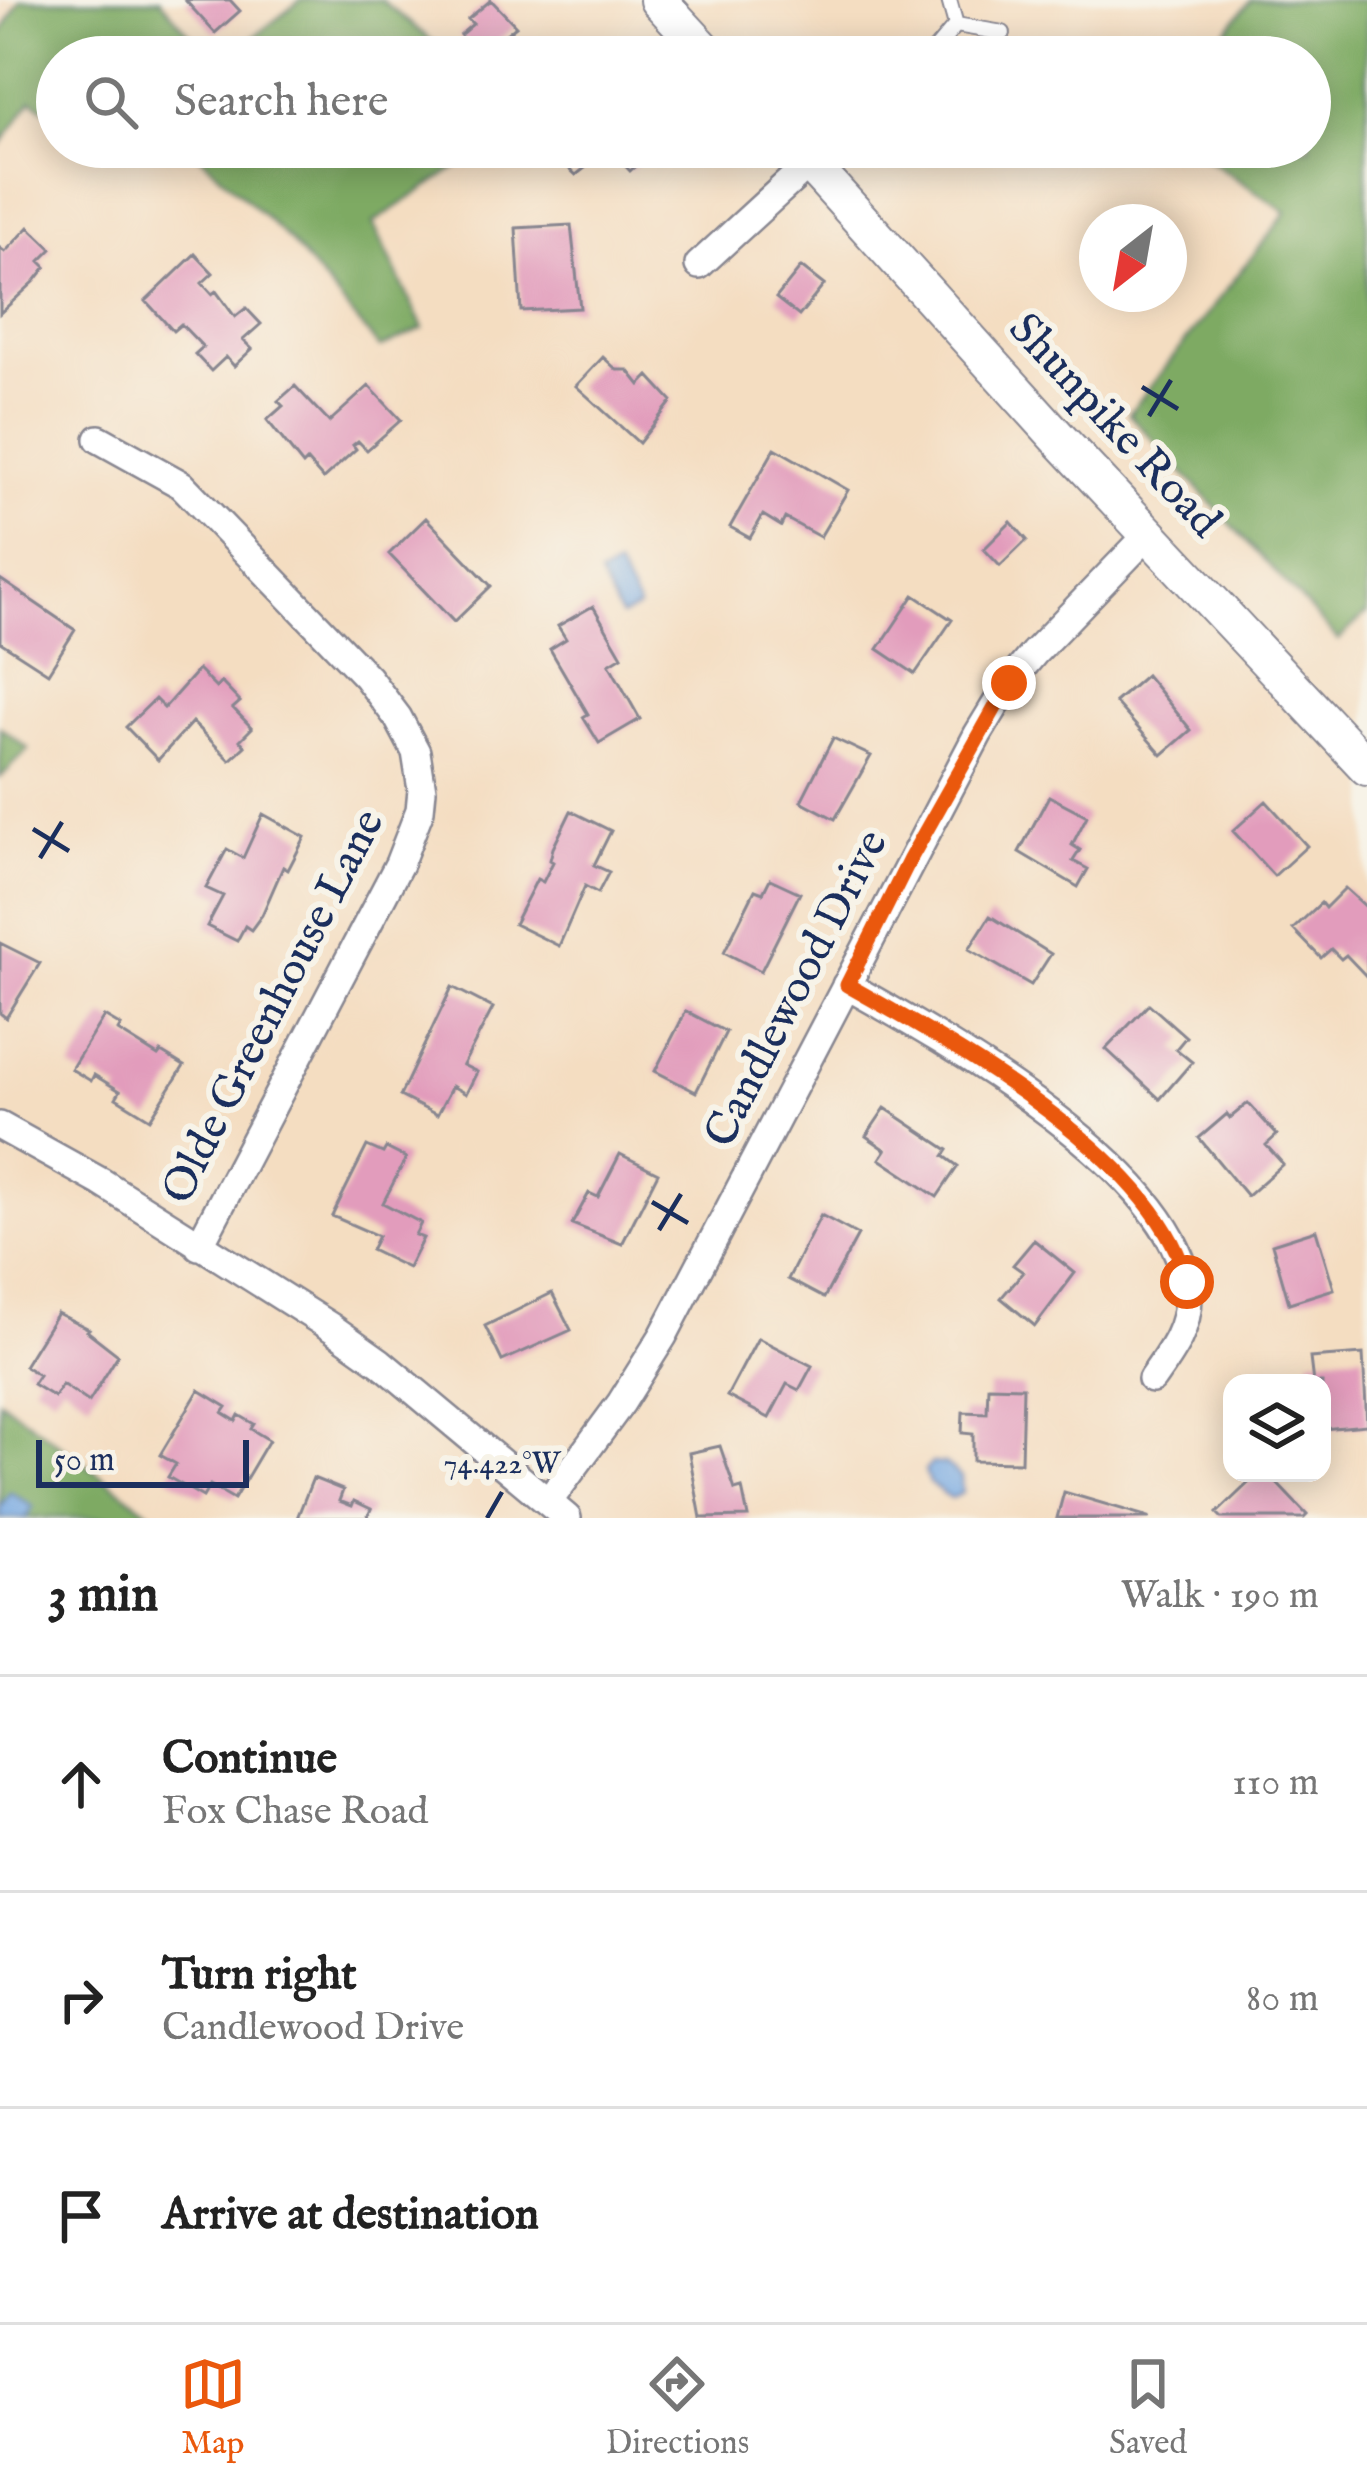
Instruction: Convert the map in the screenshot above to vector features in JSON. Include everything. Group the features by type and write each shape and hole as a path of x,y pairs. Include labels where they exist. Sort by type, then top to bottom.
{"main road":[{"path":"658,0 691,36"},
{"name":"Shunpike Road","path":"820,168 1148,535 1367,767"}],"street":[{"path":"699,265 795,168"},
{"name":"Olde Greenhouse Lane","path":"99,439 182,485 367,677 398,718 421,771 420,810 400,865 199,1246"},
{"name":"Candlewood Drive","path":"558,1510 663,1336 909,861 1009,683 1148,535"},
{"path":"847,985 964,1052 1024,1095 1100,1156 1154,1213 1183,1263 1188,1302 1179,1340 1152,1379"},
{"path":"0,1126 101,1182 380,1362 558,1510"}],"lane":[{"path":"950,0 956,25"},
{"path":"956,25 1003,33"},
{"path":"947,36 956,25"}],"green space":[{"path":"20,0 160,0 192,36 36,36 36,103 32,100 0,145 0,36"},
{"path":"301,0 381,0 426,36 255,36"},
{"path":"1251,0 1367,0 1367,613 1338,640 1129,414 1287,212 1221,168 1331,168 1331,36 1222,36"},
{"path":"213,168 456,168 373,223 423,328 380,348 289,240"},
{"path":"0,727 29,749 0,778"},
{"path":"0,1400 152,1514 156,1518 0,1518"}],"water":[{"path":"617,567 639,608 621,617 599,576"},
{"path":"932,1463 945,1464 961,1477 962,1493 951,1498 929,1483 925,1471"},
{"path":"10,1492 33,1507 26,1518 0,1518"}],"building":[{"path":"185,0 230,0 240,11 215,33"},
{"path":"491,0 516,26 504,36 461,36 473,24 468,19"},
{"path":"571,225 580,308 521,311 516,228"},
{"path":"29,227 52,249 40,261 46,267 0,313 0,248 5,252"},
{"path":"195,254 213,273 202,283 212,294 216,291 235,317 246,308 261,324 243,340 252,349 234,366 226,357 211,371 195,354 203,347 181,324 173,331 146,301"},
{"path":"801,267 824,285 799,316 776,298"},
{"path":"603,357 617,370 628,370 640,385 649,376 672,401 639,443 576,386"},
{"path":"295,386 329,422 369,386 401,420 367,450 358,441 353,445 356,449 323,479 307,461 303,465 267,420"},
{"path":"775,448 848,490 820,537 785,518 781,526 763,515 750,538 730,527"},
{"path":"426,518 491,586 454,622 389,554"},
{"path":"1011,522 1027,540 1000,566 984,549"},
{"path":"0,579 75,630 48,673 0,642"},
{"path":"914,595 952,620 915,674 878,649"},
{"path":"593,606 622,656 609,664 640,719 599,743 583,717 588,714 550,649 566,639 558,626"},
{"path":"198,670 216,688 221,682 240,702 233,708 252,728 240,740 245,746 230,760 192,722 158,760 126,727 155,699 164,708"},
{"path":"1146,675 1191,730 1162,755 1115,702"},
{"path":"833,738 871,756 835,819 801,801"},
{"path":"1049,796 1087,816 1072,845 1080,850 1073,861 1088,869 1078,887 1019,852"},
{"path":"1266,801 1307,846 1274,876 1233,831"},
{"path":"571,811 611,831 594,865 609,872 598,893 585,886 559,946 514,924 537,879 543,882"},
{"path":"263,814 305,837 288,870 283,867 262,915 251,930 245,926 237,941 207,926 223,896 206,888 227,849 243,858"},
{"path":"770,879 800,893 761,971 724,952 755,890 763,893"},
{"path":"1345,888 1367,908 1367,977 1346,955 1341,959 1331,949 1321,958 1293,929"},
{"path":"990,916 1051,954 1031,985 969,949"},
{"path":"0,943 40,963 6,1018 0,1013"},
{"path":"452,987 493,1008 463,1065 477,1072 466,1094 452,1086 437,1115 400,1096"},
{"path":"1149,1004 1186,1037 1176,1049 1192,1062 1160,1099 1106,1049"},
{"path":"686,1011 726,1032 696,1092 655,1071"},
{"path":"104,1016 121,1026 118,1031 158,1056 161,1052 184,1066 150,1119 116,1098 120,1091 94,1075 91,1081 71,1069"},
{"path":"1248,1103 1277,1135 1266,1145 1283,1164 1247,1196 1199,1138"},
{"path":"885,1108 948,1150 944,1156 958,1166 937,1197 880,1159 886,1150 866,1136"},
{"path":"367,1146 383,1153 386,1148 406,1158 383,1203 421,1223 415,1235 423,1238 408,1268 371,1250 378,1236 332,1216"},
{"path":"620,1154 658,1173 622,1244 572,1224 589,1193 598,1197"},
{"path":"821,1215 858,1235 824,1298 788,1279"},
{"path":"1316,1230 1334,1289 1289,1303 1272,1244"},
{"path":"1034,1240 1075,1273 1035,1326 1001,1298 1023,1272 1013,1265"},
{"path":"552,1293 571,1330 502,1361 485,1326"},
{"path":"57,1313 89,1329 118,1355 89,1402 62,1384 54,1397 33,1384 39,1375 24,1366"},
{"path":"758,1338 812,1366 799,1390 787,1384 769,1418 727,1396"},
{"path":"1363,1354 1367,1425 1331,1428 1331,1374 1312,1374 1310,1358"},
{"path":"988,1386 1023,1387 1021,1462 973,1461 973,1434 962,1433 963,1412 987,1413"},
{"path":"199,1390 227,1407 223,1413 236,1421 239,1415 269,1440 234,1499 210,1485 203,1497 168,1477 176,1464 160,1455"},
{"path":"720,1446 735,1490 742,1488 748,1517 701,1518 689,1453"},
{"path":"313,1478 343,1490 339,1501 352,1506 354,1501 371,1509 367,1518 297,1518"},
{"path":"1250,1482 1276,1482 1307,1515 1222,1518 1217,1513"},
{"path":"1064,1492 1149,1517 1149,1518 1057,1518"}],"route":[{"path":"1009,683 909,861 847,985 964,1052 1100,1156 1166,1228 1187,1282"}]}
